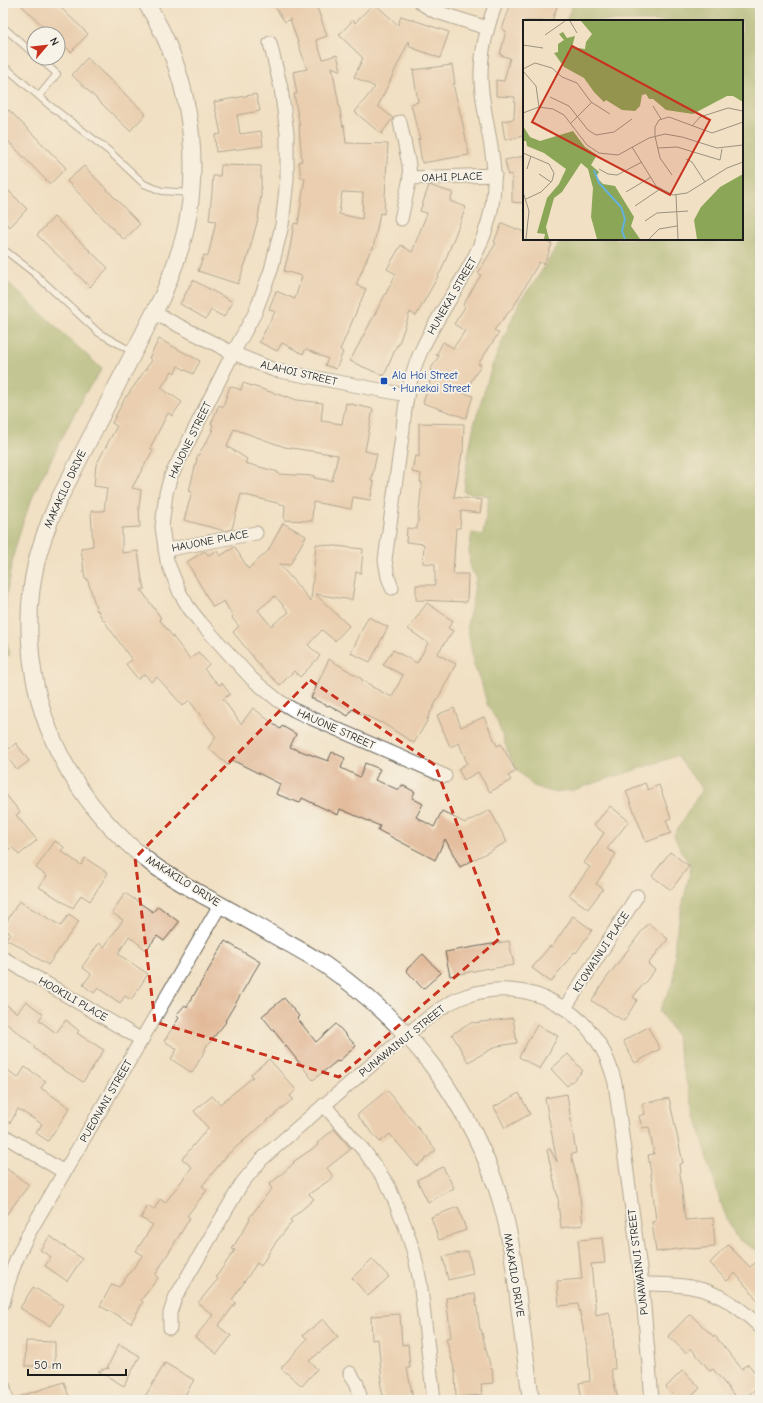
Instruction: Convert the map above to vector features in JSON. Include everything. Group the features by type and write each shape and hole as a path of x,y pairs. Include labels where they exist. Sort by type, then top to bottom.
{"street":[{"name":"MAKAKILO DRIVE","path":"146,3 155,17 171,50 182,84 190,120 193,156 191,193 186,229 176,264 154,312 58,501 45,533 36,565 31,599 30,633 33,667 40,701 50,733 65,764 83,793 104,820 128,844 154,866 324,965 365,995 406,1035 433,1067 461,1109 483,1154 501,1201 512,1250 531,1400"},
{"path":"421,3 434,11 487,28"},
{"name":"HUNEKAI STREET","path":"392,588 388,577 385,560 407,395 415,365 423,346 478,250 485,233 494,197 495,175 482,85 482,56 487,28 496,3"},
{"name":"HAUONE STREET","path":"270,43 281,88 287,133 287,180 282,225 271,270 255,313 233,353 171,476 163,510 162,527 165,550 173,578 189,608 252,679 265,691 294,710 445,776"},
{"name":"OAHI PLACE","path":"400,122 409,165 410,178 401,219"},
{"name":"OAHI PLACE","path":"410,178 495,175"},
{"name":"ALAHOI STREET","path":"154,312 233,353 274,370 407,395"},
{"name":"HAUONE PLACE","path":"165,550 256,533"},
{"name":"KI'OWAINUI PLACE","path":"564,1008 637,896"},
{"name":"PUEONANI STREET","path":"4,1297 18,1254 30,1231 220,904"},
{"name":"HOOKILI PLACE","path":"3,958 142,1040"},
{"name":"PUNAWAINUI STREET","path":"170,1328 170,1313 175,1298 242,1184 261,1160 406,1035 450,1002 488,990 501,989 528,992 540,996 564,1008 585,1025 601,1046 612,1070 642,1284 652,1400"},
{"path":"324,1106 365,1152 388,1185 405,1226 414,1253 420,1281 434,1400"},
{"path":"3,1135 64,1172"},
{"path":"642,1284 678,1284 705,1290 729,1301 760,1327"},
{"path":"350,1373 356,1384 360,1400"},
{"path":"3,1384 6,1400"}],"lane":[{"path":"3,27 26,47"},
{"path":"3,65 39,96 105,148 144,184 162,190 191,193"},
{"path":"39,96 57,74 48,66"},
{"path":"3,249 34,273 99,333 134,353"}],"highlighted area":[{"path":"310,680 435,765 500,938 339,1077 155,1022 135,858"}],"green space":[{"path":"573,3 757,3 760,22 760,1252 737,1239 727,1219 719,1198 682,1066 676,1035 659,1011 674,980 675,939 691,866 680,850 674,835 702,789 677,756 574,790 552,792 533,786 519,772 509,755 497,721 487,704 482,685 474,666 467,625 476,576 470,569 469,550 472,533 483,535 489,496 464,492 467,461 474,424 492,366 520,300 536,280 560,240 743,240 743,20 566,20"},
{"path":"3,278 102,369 84,395 35,491 22,525 12,560 6,597 5,634 10,655 3,657"}],"building":[{"path":"19,3 56,3 88,34 71,52 66,47 66,26 43,26"},
{"path":"272,3 313,3 318,10 327,36 316,40 323,59 337,55 341,71 332,67 343,127 344,125 346,143 388,144 384,214 380,213 373,249 371,249 356,285 366,289 340,350 343,352 336,369 325,365 328,359 306,349 303,354 282,343 277,351 259,342 275,312 269,309 276,291 295,299 302,276 284,271 294,223 298,224 305,178 301,178 299,161 302,161 300,127 294,94 297,94 293,72 307,69 290,19 285,22","holes":["342,192 363,193 362,219 339,214"]},
{"path":"374,3 398,25 401,16 449,32 440,58 410,47 409,41 378,106 393,118 381,134 355,112 375,87 354,77 363,58 339,35 353,20 355,23"},
{"path":"511,3 558,3 552,20 523,20 523,136 505,140 502,121 514,119 515,97 496,96 496,80 504,81 510,58 500,55 506,31 502,29"},
{"path":"87,58 146,114 130,131 72,75"},
{"path":"452,65 455,84 453,84 469,155 422,163 418,138 420,140 411,104 418,102 413,70"},
{"path":"256,94 260,111 237,115 240,134 261,131 263,146 216,152 215,135 221,134 214,102"},
{"path":"9,110 66,168 50,184 3,136 3,116"},
{"path":"523,156 523,203 512,202 512,174 508,175 505,160"},
{"path":"221,165 261,166 261,195 258,219 247,259 238,284 198,271 204,255 208,256 216,221 209,220 213,176 220,176"},
{"path":"84,166 140,224 124,240 67,181"},
{"path":"3,185 27,209 10,227 3,220"},
{"path":"429,185 453,193 450,201 466,207 442,269 416,316 410,312 398,346 397,345 384,376 350,361 396,274 387,269 401,245 412,252 427,213 420,211"},
{"path":"54,217 108,268 90,287 37,235"},
{"path":"502,223 523,232 523,240 542,240 552,244 544,264 539,262 514,306 494,330 499,333 478,364 481,365 464,393 473,396 466,418 423,403 433,372 430,370 439,356 436,355 443,342 453,348 465,331 454,324 465,307 463,305 481,275 478,273 496,243 494,242"},
{"path":"193,280 233,302 224,317 211,310 206,319 180,304"},
{"path":"159,339 200,361 193,374 178,366 175,373 172,371 161,388 182,402 172,416 168,413 150,448 153,450 132,488 141,490 139,507 140,527 122,528 122,553 138,551 142,580 145,589 141,590 161,618 159,619 190,659 198,652 209,664 204,669 219,685 222,683 230,694 223,699 241,724 253,708 280,729 282,726 296,734 290,747 328,761 332,752 345,758 341,768 360,777 365,763 380,769 375,780 399,790 402,785 415,792 412,798 423,804 416,817 434,827 442,811 465,823 490,810 507,842 460,867 445,839 435,860 378,830 380,826 340,809 338,815 302,798 300,803 276,794 280,784 232,760 228,765 208,748 216,737 189,700 183,706 157,677 151,682 145,674 138,679 126,664 132,660 98,610 97,611 87,578 85,579 81,548 93,546 91,511 104,511 107,488 94,486 96,465 117,426 112,423 126,396 152,360 149,358"},
{"path":"243,383 297,400 323,403 321,421 342,424 346,403 373,409 365,451 377,454 371,481 374,482 370,500 353,497 351,509 313,502 312,521 284,520 285,505 241,494 232,529 225,531 184,520 192,492 189,491 196,459 213,430 211,430 213,425 211,424 219,405 223,407 230,386 241,390","holes":["234,429 285,447 338,455 332,481 314,478 314,476 278,474 278,472 245,463 247,459 227,446"]},
{"path":"419,423 464,424 463,453 454,497 482,500 480,513 461,511 460,528 456,528 453,574 468,574 467,602 416,600 416,585 435,585 435,564 423,563 424,544 406,542 407,528 417,529 422,482 420,482 421,474 412,472 415,456 419,457"},
{"path":"283,523 306,536 290,565 279,564 311,601 316,544 363,549 361,573 356,572 352,600 315,594 349,626 335,641 322,630 308,645 320,656 300,677 294,671 280,685 262,668 233,632 239,626 232,618 233,617 224,601 213,607 187,562 205,551 208,555 217,551 220,556 235,547 248,569 268,551","holes":["275,596 289,612 271,626 258,610"]},
{"path":"427,603 453,621 448,628 453,631 437,654 456,664 427,719 429,718 414,743 381,722 352,709 348,716 329,705 328,706 311,698 329,659 362,679 372,687 392,697 403,675 383,665 393,650 417,663 428,643 408,629"},
{"path":"368,617 388,627 370,662 351,653"},
{"path":"454,708 461,727 484,717 497,746 501,744 516,771 508,776 511,780 490,792 478,772 464,780 458,769 467,763 459,743 450,747 437,715"},
{"path":"16,743 29,761 17,770 4,753"},
{"path":"645,783 648,790 659,785 671,818 666,820 671,833 646,842 626,791"},
{"path":"3,791 20,812 16,815 37,840 19,855 12,847 3,854"},
{"path":"610,806 629,821 607,849 616,854 596,884 603,889 588,909 569,895 590,867 584,863 604,833 594,825"},
{"path":"55,841 64,847 61,851 81,865 85,858 108,873 90,901 81,895 73,908 39,887 47,876 36,868"},
{"path":"670,852 689,866 671,890 652,876"},
{"path":"125,893 153,912 158,906 179,922 164,941 157,936 146,950 129,936 118,954 148,974 131,1000 125,996 120,1003 98,988 94,993 83,985 91,974 82,967 99,943 104,947 123,920 112,913"},
{"path":"19,901 61,926 69,914 79,921 48,965 6,939 10,933 3,928"},
{"path":"573,916 592,930 576,953 574,952 551,982 532,968 550,946 552,947"},
{"path":"648,923 668,939 648,964 655,970 633,997 637,1000 624,1021 592,1001 605,980"},
{"path":"225,941 260,962 225,1021 226,1022 205,1048 206,1049 192,1073 171,1059 177,1049 164,1041 179,1018 176,1015 185,1005 187,1007"},
{"path":"509,941 514,965 488,968 450,976 445,952"},
{"path":"423,954 441,973 423,989 406,970"},
{"path":"284,998 299,1016 297,1018 316,1042 336,1024 356,1046 338,1062 337,1061 313,1080 262,1016"},
{"path":"26,1001 43,1014 39,1020 56,1033 66,1020 79,1031 77,1033 104,1050 83,1082 53,1063 34,1048 35,1046 3,1021 3,1002 17,1013"},
{"path":"513,1018 517,1043 497,1046 468,1062 452,1034 473,1022"},
{"path":"537,1025 558,1036 540,1069 519,1057"},
{"path":"648,1027 660,1049 635,1063 623,1041"},
{"path":"568,1054 583,1071 567,1086 551,1069"},
{"path":"269,1059 296,1090 290,1096 293,1099 228,1154 202,1186 207,1190 187,1216 190,1218 155,1275 158,1278 141,1300 143,1302 131,1323 100,1306 112,1284 119,1287 143,1255 136,1251 153,1225 141,1218 148,1206 154,1210 160,1199 165,1203 192,1167 182,1159 208,1128 194,1111 212,1096 220,1104 253,1077 251,1074"},
{"path":"3,1066 18,1078 25,1067 46,1081 41,1088 70,1108 48,1141 36,1133 42,1124 18,1109 10,1123 3,1118"},
{"path":"387,1090 436,1150 417,1166 390,1134 380,1142 357,1115"},
{"path":"519,1093 530,1114 505,1128 494,1107"},
{"path":"567,1094 576,1153 571,1154 579,1187 583,1225 561,1228 559,1203 547,1150 550,1149 557,1162 545,1098"},
{"path":"669,1098 683,1163 679,1164 685,1220 713,1218 715,1247 691,1249 691,1247 656,1252 652,1222 656,1221 648,1155 654,1154 649,1127 642,1128 639,1116 645,1114 642,1104"},
{"path":"334,1129 351,1149 327,1168 334,1177 309,1194 314,1199 290,1220 292,1222 273,1246 261,1266 257,1263 232,1300 236,1303 218,1326 231,1336 217,1354 195,1337 213,1315 198,1303 218,1279 216,1277 235,1250 232,1249 250,1219 249,1218 272,1188 269,1185 294,1163 293,1162 318,1145 317,1143"},
{"path":"3,1166 29,1185 3,1219"},
{"path":"443,1167 454,1188 428,1202 417,1180"},
{"path":"458,1207 466,1230 439,1240 431,1217"},
{"path":"50,1236 82,1259 67,1281 45,1266 51,1257 40,1250"},
{"path":"602,1238 605,1263 591,1264 596,1315 609,1312 614,1335 615,1369 611,1369 618,1400 582,1400 579,1383 590,1381 588,1351 578,1304 559,1306 557,1281 582,1279 578,1240"},
{"path":"728,1245 750,1267 760,1259 760,1303 735,1273 727,1281 710,1263"},
{"path":"468,1251 473,1274 448,1280 443,1257"},
{"path":"372,1259 389,1277 368,1296 352,1278"},
{"path":"33,1287 63,1305 50,1326 20,1308"},
{"path":"475,1294 480,1330 481,1329 491,1369 492,1368 493,1383 481,1384 482,1395 456,1397 455,1372 446,1338 451,1337 446,1298"},
{"path":"400,1314 402,1345 408,1344 410,1368 407,1368 413,1398 405,1400 384,1400 380,1381 382,1381 378,1339 372,1340 371,1316"},
{"path":"690,1314 714,1337 715,1336 742,1369 748,1364 760,1379 760,1386 742,1400 738,1400 713,1369 710,1371 691,1348 686,1353 668,1336"},
{"path":"323,1319 338,1337 309,1361 317,1369 302,1386 281,1368 307,1339 303,1335"},
{"path":"26,1341 55,1342 55,1366 25,1366"},
{"path":"119,1344 140,1356 124,1386 98,1371 109,1368 107,1368"},
{"path":"165,1363 194,1380 182,1400 143,1400"},
{"path":"683,1370 700,1388 688,1400 679,1400 666,1387"},
{"path":"64,1382 70,1400 16,1400 15,1398"}],"place":[{"name":"Ala Hoi Street + Hunekai Street","path":"384,381"}]}
